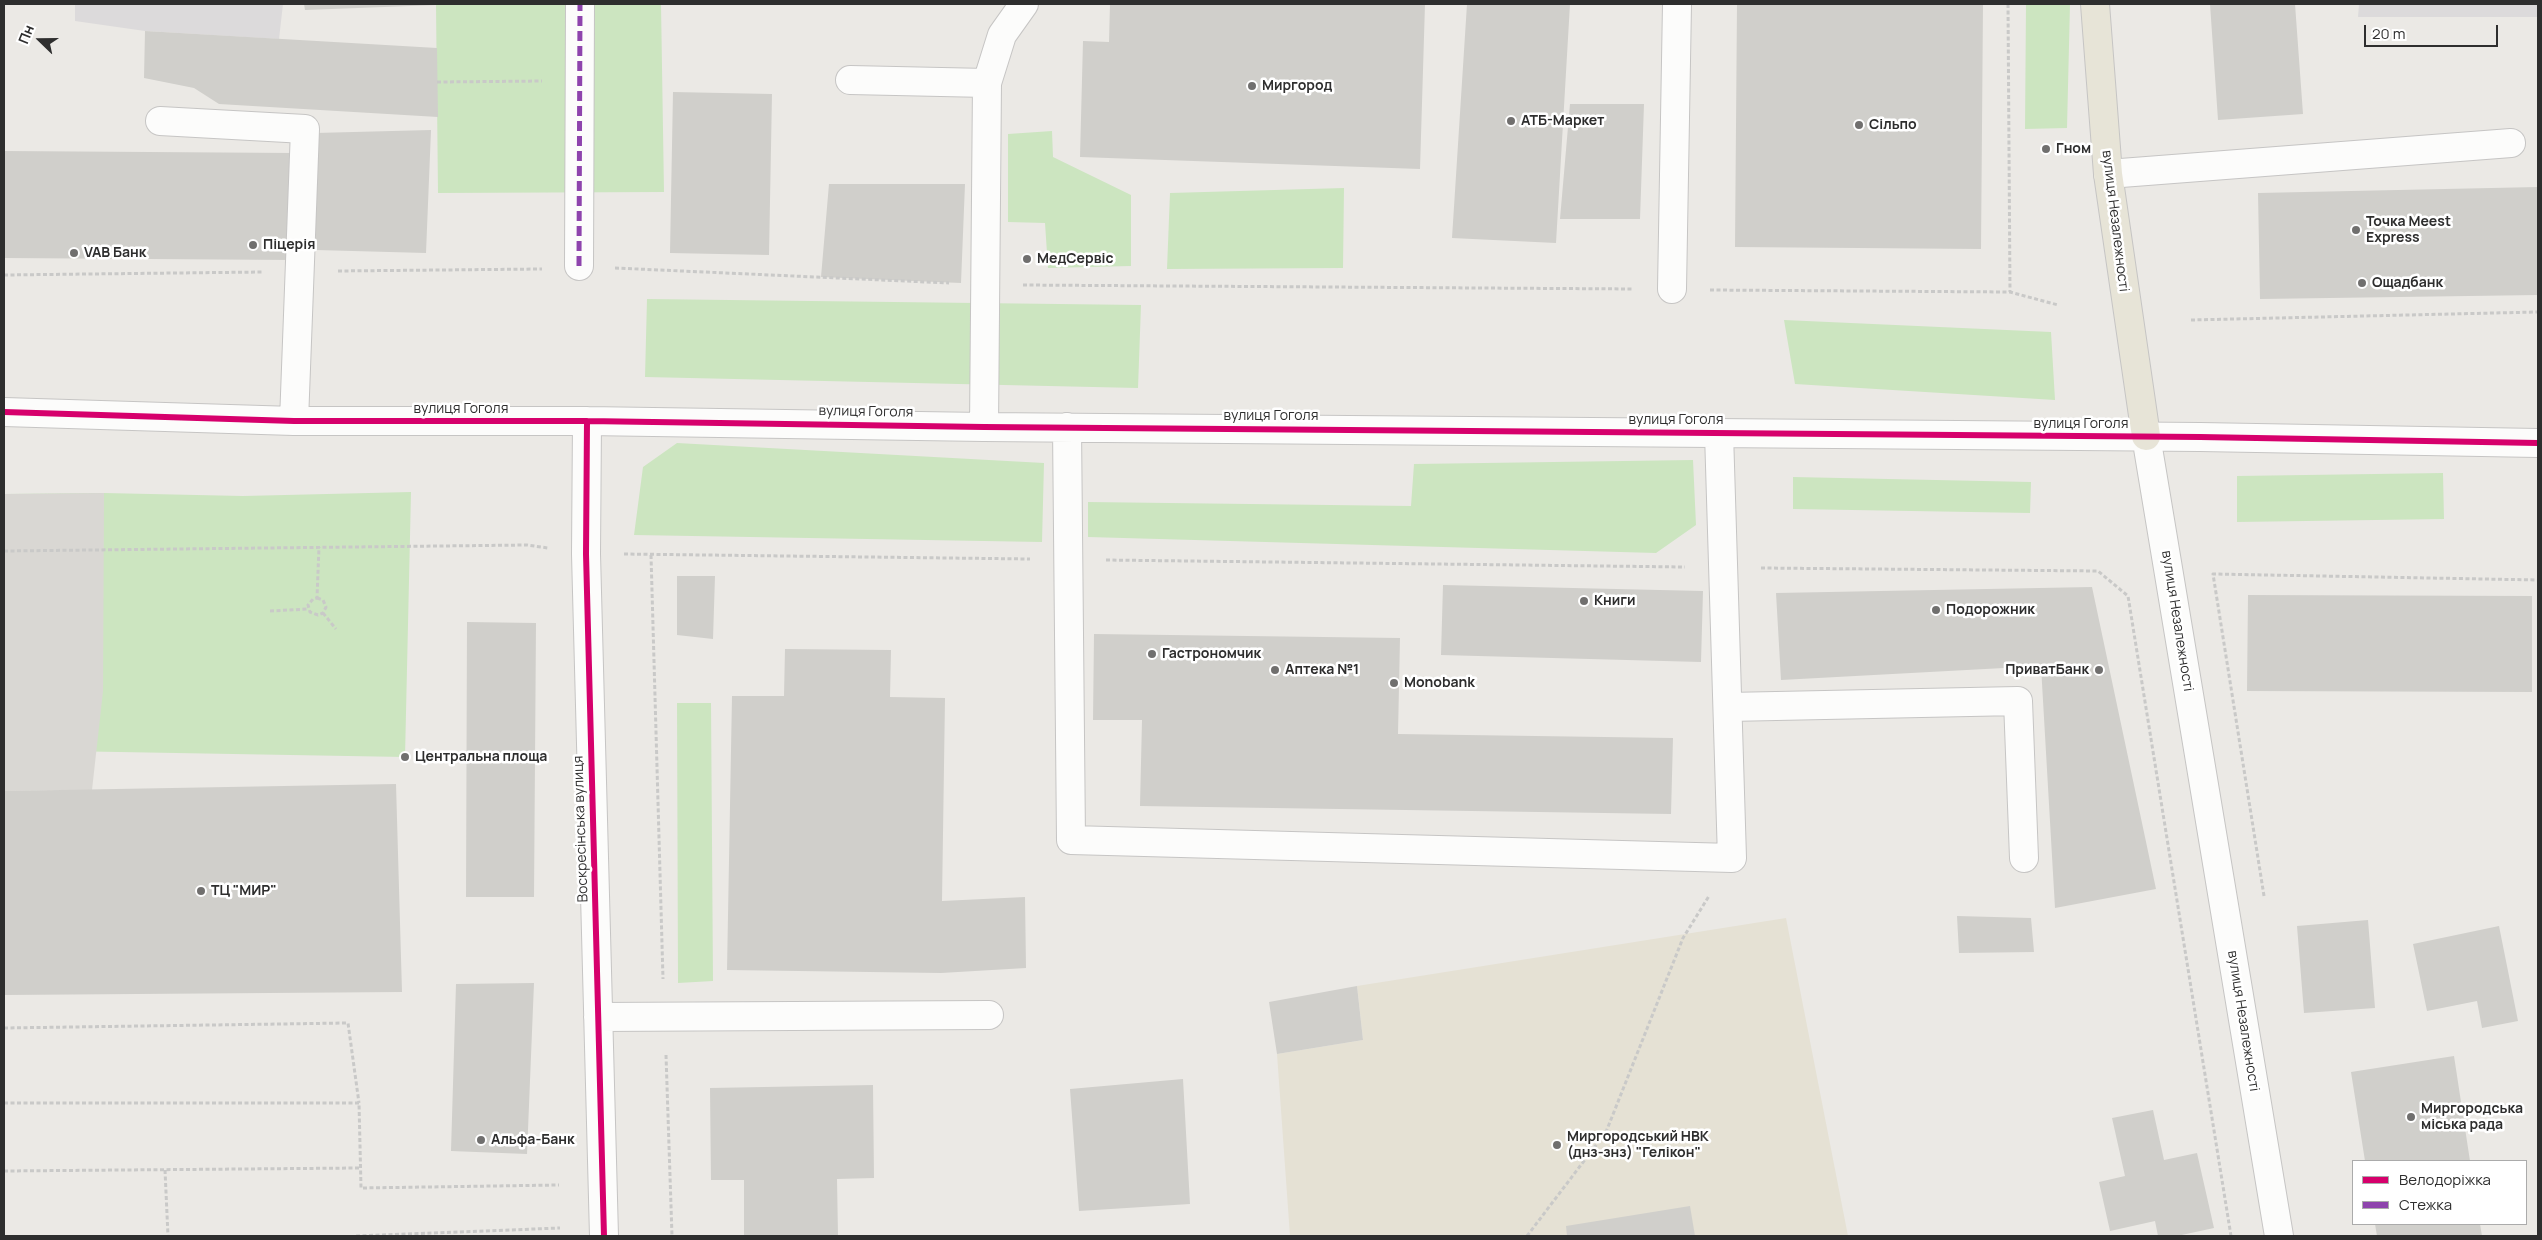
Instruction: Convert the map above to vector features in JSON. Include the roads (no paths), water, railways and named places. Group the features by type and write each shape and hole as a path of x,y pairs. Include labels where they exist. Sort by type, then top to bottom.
{"main road":[{"name":"вулиця Незалежності","path":"2095,4 2108,174 2146,436"}],"street":[{"path":"579,266 580,4"},
{"path":"984,427 987,83 1002,35 1024,4"},
{"path":"1672,289 1677,4"},
{"path":"850,80 987,83"},
{"path":"160,121 305,129 294,421"},
{"path":"2108,174 2511,143"},
{"name":"вулиця Гоголя","path":"4,412 294,421 587,421 984,427 2146,436 2538,443"},
{"name":"Воскресінська вулиця","path":"587,421 586,554 604,1236"},
{"path":"1067,427 1071,840 1732,858 1719,432"},
{"name":"вулиця Незалежності","path":"2146,436 2279,1236"},
{"path":"1728,707 2018,701 2024,858"},
{"path":"598,1017 665,1015 989,1015"}],"place":[{"name":"Миргород","path":"1252,86"},
{"name":"АТБ-Маркет","path":"1511,121"},
{"name":"Сільпо","path":"1859,125"},
{"name":"Гном","path":"2046,149"},
{"name":"Точка Meest Express","path":"2356,230"},
{"name":"Піцерія","path":"253,245"},
{"name":"VAB Банк","path":"74,253"},
{"name":"МедСервіс","path":"1027,259"},
{"name":"Ощадбанк","path":"2362,283"},
{"name":"Книги","path":"1584,601"},
{"name":"Подорожник","path":"1936,610"},
{"name":"Гастрономчик","path":"1152,654"},
{"name":"Аптека №1","path":"1275,670"},
{"name":"ПриватБанк","path":"2099,670"},
{"name":"Monobank","path":"1394,683"},
{"name":"Центральна площа","path":"405,757"},
{"name":"ТЦ \"МИР\"","path":"201,891"},
{"name":"Миргородська міська рада","path":"2411,1117"},
{"name":"Альфа-Банк","path":"481,1140"},
{"name":"Миргородський НВК (днз-знз) \"Гелікон\"","path":"1557,1145"}]}
